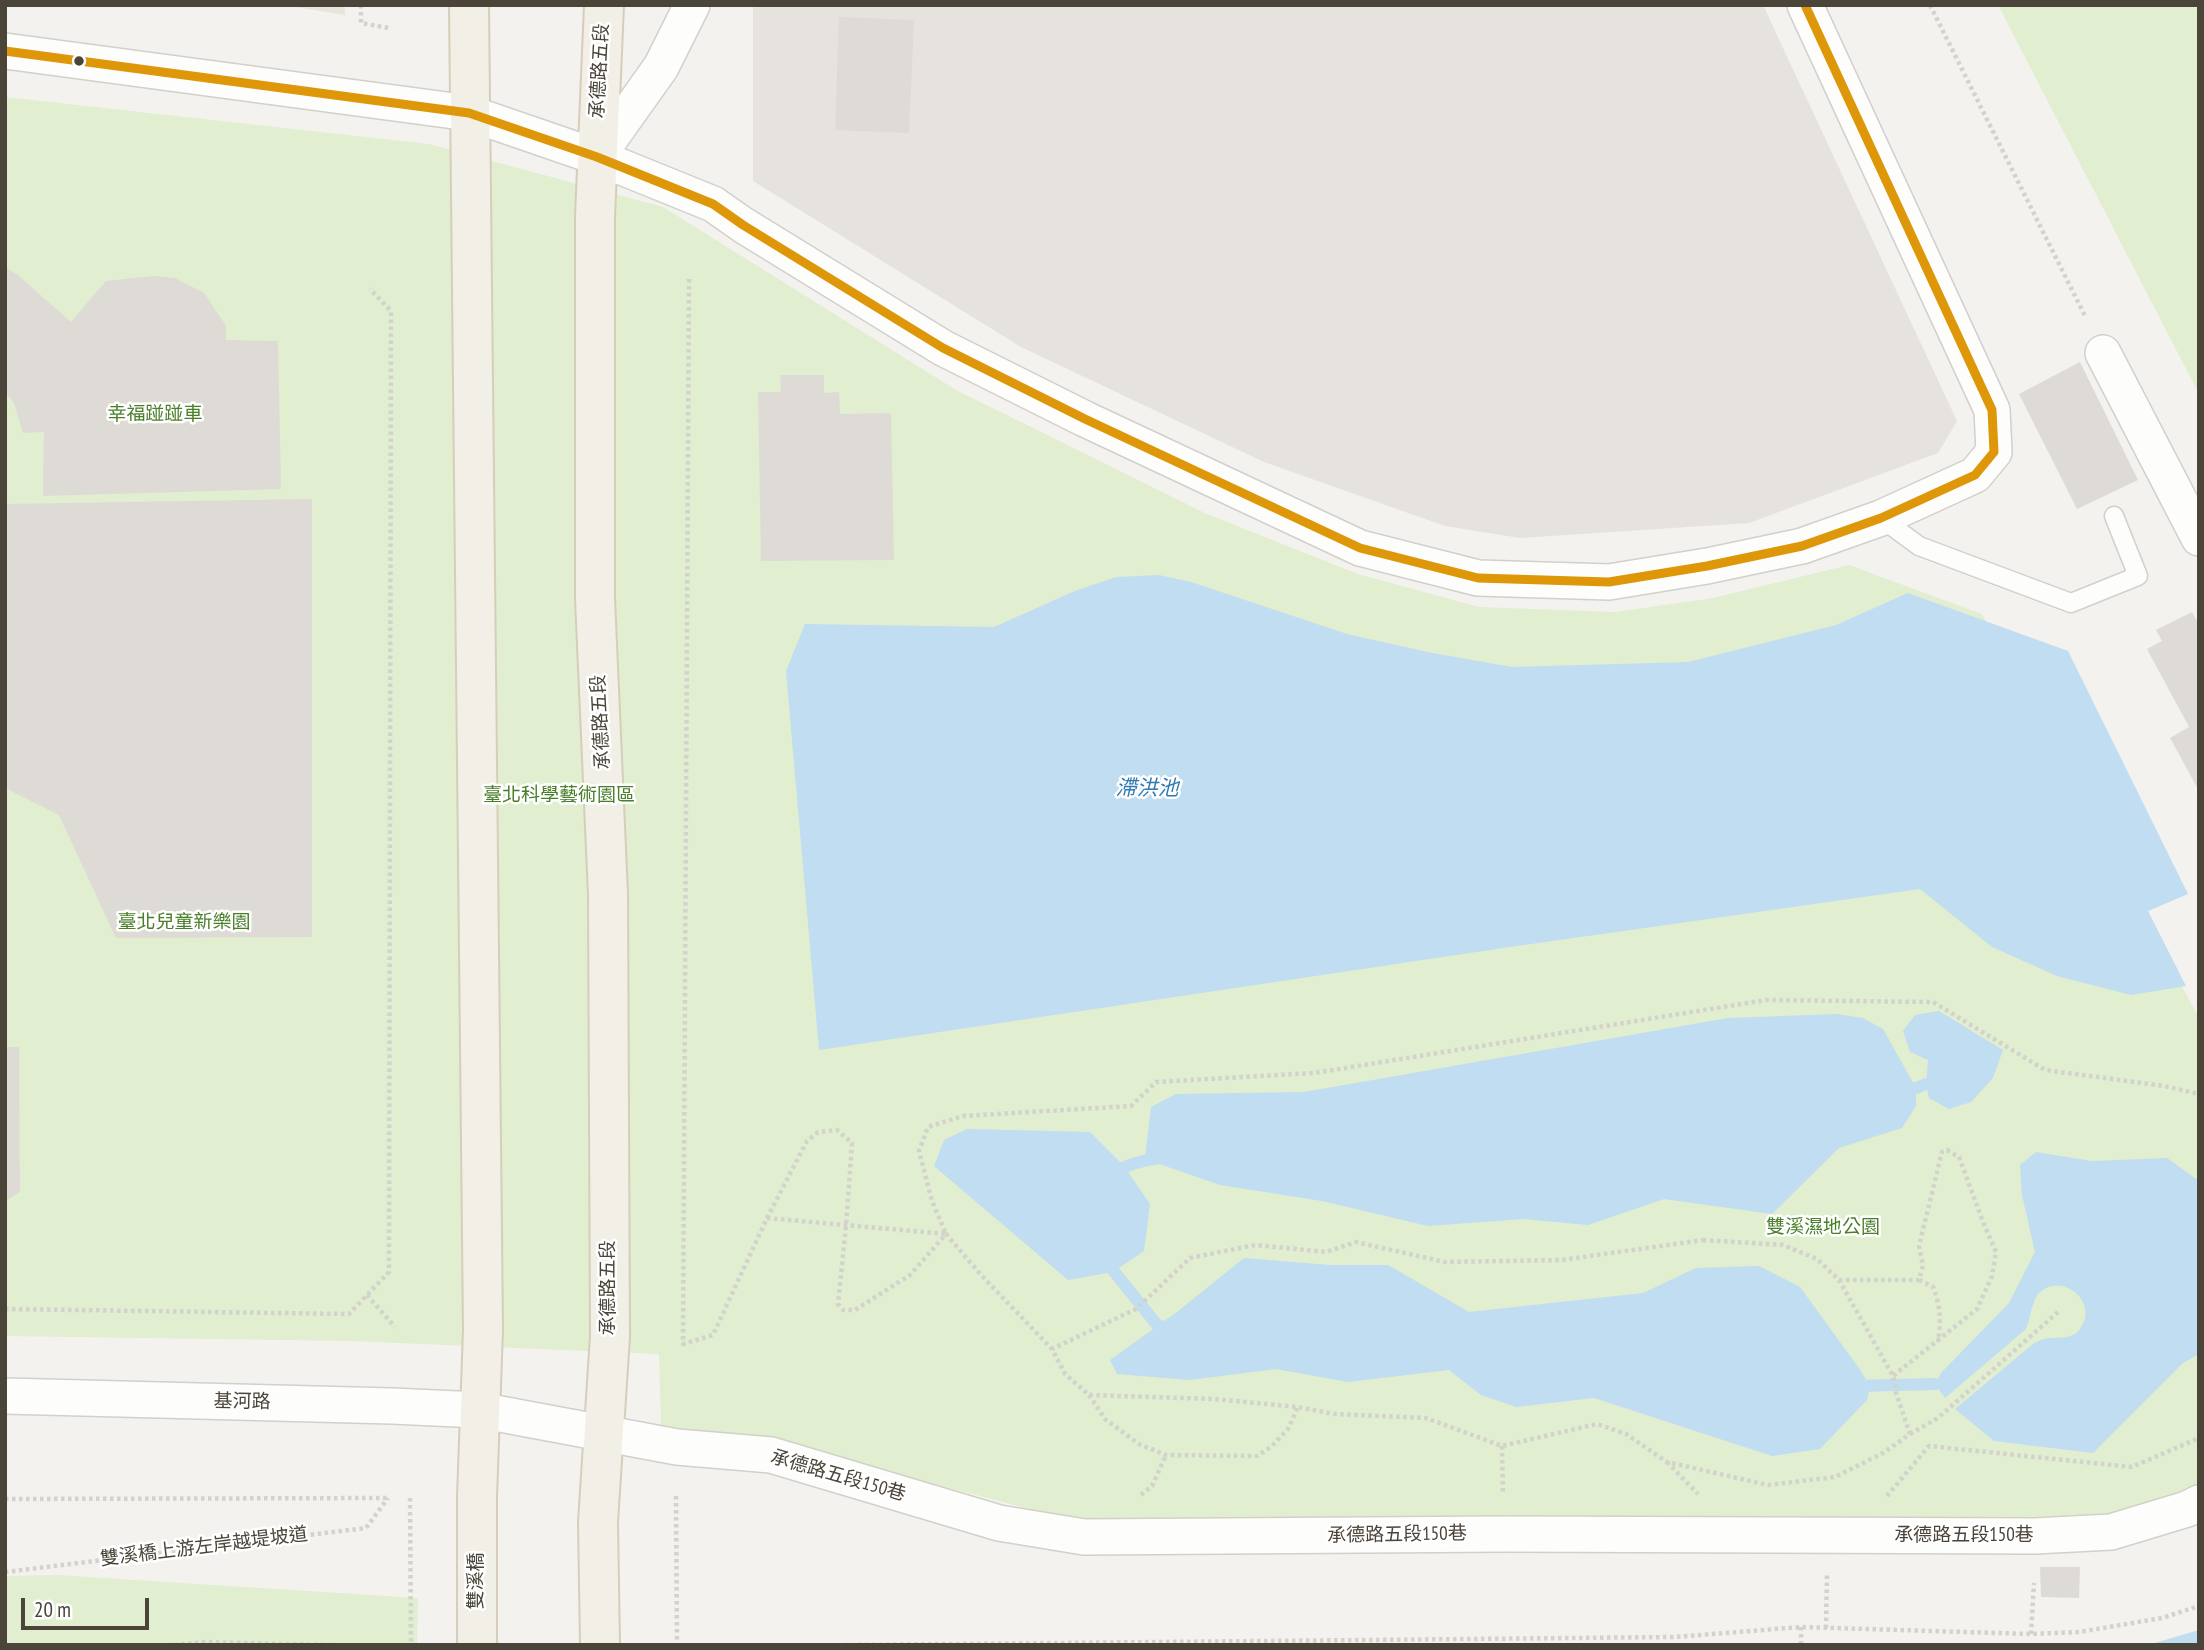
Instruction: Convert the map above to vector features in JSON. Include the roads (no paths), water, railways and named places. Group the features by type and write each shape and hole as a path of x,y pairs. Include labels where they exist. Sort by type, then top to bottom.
{"main road":[{"path":"469,5 483,1330 479,1410"},
{"name":"承德路五段","path":"600,1645 598,1522 610,1336 608,921 595,598 597,157 604,5"},
{"name":"雙溪橋","path":"477,1645 479,1410"}],"street":[{"path":"597,157 660,67 692,5"},
{"path":"5,51 470,113 597,157 713,204 943,348 1085,419 1360,548 1478,578 1609,582 1707,566 1802,546 1881,518 1975,475 1994,452 1992,410 1805,5"},
{"path":"2103,353 2199,538"},
{"name":"基河路","path":"5,1396 479,1410 603,1434"},
{"name":"承德路五段150巷","path":"603,1434 677,1447 771,1454 999,1523 1083,1537 1504,1534 2048,1535 2111,1532 2199,1503"}],"lane":[{"path":"1881,518 1919,546 2071,603 2138,576 2114,516"}],"water":[{"name":"滯洪池","path":"1159,575 1191,582 1347,634 1512,667 1688,662 1836,625 1908,593 2068,651 2188,894 2148,911 2186,986 2131,995 2057,976 1992,947 1920,889 819,1050 786,671 805,624 994,627 1075,591 1116,577"},
{"path":"1939,1011 2003,1050 1993,1078 1971,1102 1949,1109 1929,1098 1926,1084 1928,1060 1910,1052 1903,1031 1915,1015"},
{"path":"1837,1014 1863,1018 1883,1029 1916,1088 1916,1106 1902,1128 1839,1148 1772,1214 1664,1199 1588,1225 1523,1219 1428,1226 1322,1201 1220,1185 1145,1159 1151,1107 1176,1094 1304,1092 1728,1018"},
{"path":"967,1129 1090,1132 1124,1166 1150,1204 1144,1251 1113,1272 1068,1280 934,1166 944,1140"},
{"path":"2036,1152 2092,1161 2167,1158 2199,1181 2199,1354 2183,1363 2093,1453 1994,1441 1955,1409 2033,1344 2043,1339 2071,1336 2079,1330 2085,1320 2085,1310 2076,1293 2068,1288 2058,1285 2039,1293 2026,1329 1945,1398 1935,1384 1941,1373 2009,1303 2035,1252 2022,1195 2020,1165"},
{"path":"1244,1258 1330,1265 1388,1265 1469,1312 1643,1293 1696,1268 1759,1266 1800,1287 1870,1387 1867,1400 1820,1449 1772,1456 1594,1398 1516,1407 1481,1395 1449,1370 1348,1382 1276,1369 1190,1380 1117,1374 1110,1360 1177,1312"},
{"path":"2199,1630 2199,1645 2148,1645"}],"waterway":[{"path":"1899,1089 1916,1088 1926,1084"},
{"path":"1112,1174 1135,1163 1160,1158"},
{"path":"1103,1258 1158,1326 1175,1328"},
{"path":"1856,1386 1935,1384"}],"park label":[{"name":"幸福踫踫車","path":"155,415"},
{"name":"臺北科學藝術園區","path":"559,796"},
{"name":"臺北兒童新樂園","path":"184,923"},
{"name":"雙溪濕地公園","path":"1823,1228"}]}
